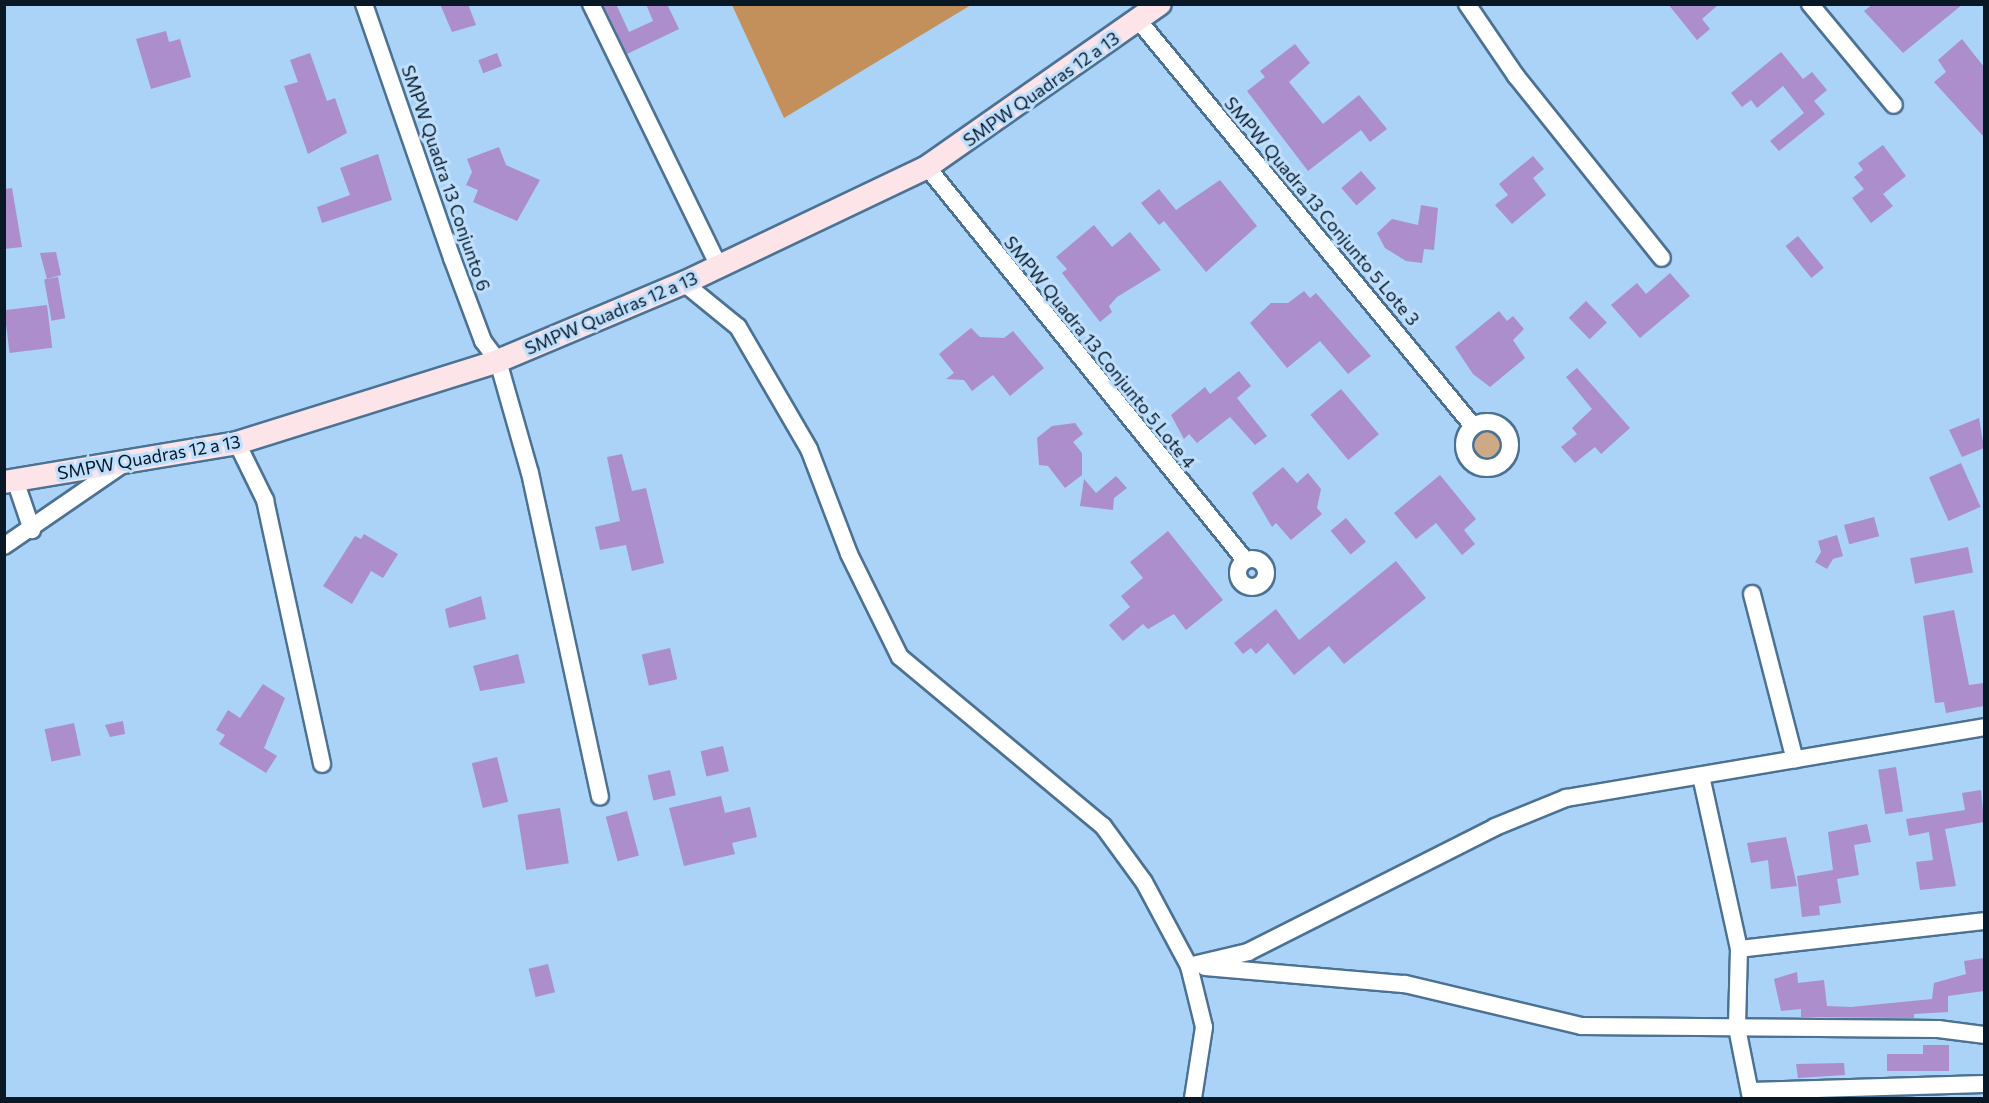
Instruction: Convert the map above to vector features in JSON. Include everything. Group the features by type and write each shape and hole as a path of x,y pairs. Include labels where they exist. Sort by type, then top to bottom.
{"street":[{"name":"SMPW Quadra 13 Conjunto 6","path":"364,4 483,341 498,361 530,473 600,796"},
{"path":"591,4 719,266"},
{"name":"SMPW Quadras 12 a 13","path":"10,481 237,443 498,361 684,283 927,167 1161,4"},
{"path":"1467,4 1516,76 1662,258"},
{"path":"1810,4 1894,105"},
{"name":"SMPW Quadra 13 Conjunto 5 Lote 3","path":"1139,21 1473,426"},
{"name":"SMPW Quadra 13 Conjunto 5 Lote 4","path":"927,167 1245,560"},
{"path":"684,283 738,327 797,428 900,657 1103,826 1144,882 1189,966 1204,1027 1193,1098"},
{"path":"237,443 266,500 322,764"},
{"path":"4,546 32,530 131,460"},
{"path":"10,481 32,530"},
{"path":"1752,594 1795,760"},
{"path":"1189,966 1248,952 1495,827 1566,798 1984,727"},
{"path":"1701,776 1739,949 1737,1028 1751,1095 1984,1084"},
{"path":"1739,949 1984,921"},
{"path":"1189,966 1405,984 1581,1026 1938,1029 1984,1035"}],"shaded area":[{"path":"732,5 971,5 784,118"},
{"path":"1487,431 1496,435 1500,444 1496,453 1487,457 1478,453 1474,444 1478,435"}],"building":[{"path":"440,4 468,4 476,25 452,32"},
{"path":"603,4 616,4 629,32 653,21 646,4 667,4 679,29 627,54"},
{"path":"1668,4 1719,4 1702,19 1710,29 1697,40"},
{"path":"1873,4 1963,4 1903,53 1864,11"},
{"path":"166,31 169,42 180,39 191,77 151,89 136,39"},
{"path":"1962,39 1984,67 1984,137 1934,82 1946,72 1938,60"},
{"path":"1295,44 1310,63 1289,82 1323,124 1359,95 1387,129 1370,142 1361,130 1308,171 1247,91 1265,77 1260,71"},
{"path":"1781,52 1803,79 1812,72 1827,90 1814,101 1825,114 1779,151 1770,141 1804,113 1783,86 1757,108 1751,100 1742,107 1731,93"},
{"path":"310,53 327,101 335,98 347,133 308,154 284,86 298,82 290,60"},
{"path":"497,53 502,66 483,73 478,60"},
{"path":"1883,145 1906,176 1883,194 1893,206 1871,223 1852,198 1864,189 1854,177 1863,170 1858,163"},
{"path":"499,147 506,165 540,180 517,221 473,202 478,190 466,185 472,172 467,159"},
{"path":"378,154 392,200 322,223 317,207 350,195 340,168"},
{"path":"1533,156 1544,169 1533,178 1546,195 1512,224 1495,205 1508,195 1499,184"},
{"path":"1361,171 1376,188 1356,205 1341,188"},
{"path":"1220,180 1257,226 1206,272 1164,221 1159,225 1141,203 1159,189 1176,210"},
{"path":"12,188 22,247 4,249 4,189"},
{"path":"1421,205 1438,208 1434,250 1424,249 1422,263 1406,261 1385,248 1377,233 1392,219 1418,225"},
{"path":"1094,225 1112,247 1130,232 1161,270 1117,297 1109,306 1112,312 1100,322 1062,273 1067,269 1056,257"},
{"path":"1798,236 1824,268 1811,278 1786,246"},
{"path":"56,252 61,275 47,279 40,253"},
{"path":"1670,273 1690,296 1640,338 1611,305 1637,283 1646,294"},
{"path":"58,277 65,318 52,321 44,279"},
{"path":"1304,291 1310,298 1316,293 1371,356 1348,374 1320,341 1287,368 1250,323 1271,303 1288,303"},
{"path":"1586,301 1607,323 1590,339 1569,318"},
{"path":"47,305 52,348 10,353 4,310"},
{"path":"1499,311 1507,321 1513,316 1524,329 1513,340 1525,358 1490,387 1473,374 1455,347"},
{"path":"971,328 980,337 1004,338 1013,331 1044,368 1010,396 993,375 972,391 964,380 946,379 954,373 939,354"},
{"path":"1577,368 1630,428 1601,454 1595,447 1575,463 1561,447 1577,434 1572,428 1592,409 1566,377"},
{"path":"1239,371 1251,386 1237,398 1267,436 1255,445 1230,417 1197,443 1189,434 1184,439 1171,415 1205,387 1210,394"},
{"path":"1341,389 1379,434 1348,460 1310,415"},
{"path":"1979,418 1984,448 1962,457 1949,430"},
{"path":"1075,423 1083,434 1073,442 1082,453 1082,475 1065,488 1048,466 1039,465 1037,438 1052,426"},
{"path":"622,454 632,491 646,488 664,563 632,571 626,545 600,550 595,527 620,521 607,457"},
{"path":"1961,463 1981,507 1949,521 1929,477"},
{"path":"1283,467 1297,483 1308,473 1321,489 1317,508 1322,514 1291,540 1276,523 1272,527 1252,493"},
{"path":"1440,475 1476,519 1464,530 1475,544 1462,555 1436,523 1416,539 1394,513"},
{"path":"1116,476 1127,488 1114,498 1113,510 1080,506 1084,479 1096,493"},
{"path":"1874,517 1879,536 1849,544 1844,525"},
{"path":"1346,518 1366,542 1351,555 1331,531"},
{"path":"1168,531 1223,600 1186,630 1174,614 1148,629 1143,624 1123,641 1109,625 1130,607 1121,596 1143,578 1130,562"},
{"path":"364,534 398,554 383,578 371,571 352,604 323,586 355,536 361,539"},
{"path":"1837,535 1843,556 1833,559 1827,569 1815,562 1821,552 1818,541"},
{"path":"1968,547 1973,573 1915,584 1910,558"},
{"path":"1396,561 1426,598 1344,664 1329,646 1294,675 1268,643 1256,654 1251,648 1243,654 1234,643 1276,609 1299,640"},
{"path":"481,596 486,619 449,628 445,609"},
{"path":"1954,610 1969,685 1984,683 1984,706 1946,713 1944,702 1935,703 1923,616"},
{"path":"670,648 677,679 649,686 642,655"},
{"path":"518,654 525,683 480,691 473,666"},
{"path":"263,684 285,698 264,748 277,756 266,773 219,744 225,735 216,730 228,710 240,718"},
{"path":"123,721 125,734 110,737 105,725"},
{"path":"74,723 81,755 52,762 45,729"},
{"path":"723,746 729,771 706,777 701,751"},
{"path":"497,757 508,802 483,808 472,763"},
{"path":"1896,767 1903,811 1885,814 1878,770"},
{"path":"670,770 676,795 653,801 648,775"},
{"path":"1981,790 1984,822 1945,829 1956,886 1920,890 1916,862 1933,860 1929,832 1909,836 1906,819 1965,810 1962,793"},
{"path":"721,796 725,813 750,807 757,837 732,843 735,854 684,866 669,808"},
{"path":"560,808 569,863 526,870 518,815"},
{"path":"627,811 639,855 618,861 606,817"},
{"path":"1867,824 1871,842 1854,845 1859,875 1837,879 1841,903 1819,906 1820,915 1802,917 1797,876 1833,870 1828,832"},
{"path":"1786,837 1797,886 1771,889 1768,860 1751,863 1747,843"},
{"path":"1984,958 1984,991 1948,996 1948,1012 1914,1014 1914,1018 1801,1017 1801,1009 1781,1011 1774,979 1797,972 1798,983 1824,980 1827,1006 1851,1007 1932,999 1934,983 1966,974 1964,961"},
{"path":"548,964 555,992 536,997 529,969"},
{"path":"1923,1045 1949,1045 1949,1071 1887,1071 1887,1054 1923,1054"},
{"path":"1844,1063 1845,1075 1798,1078 1796,1064"}]}
